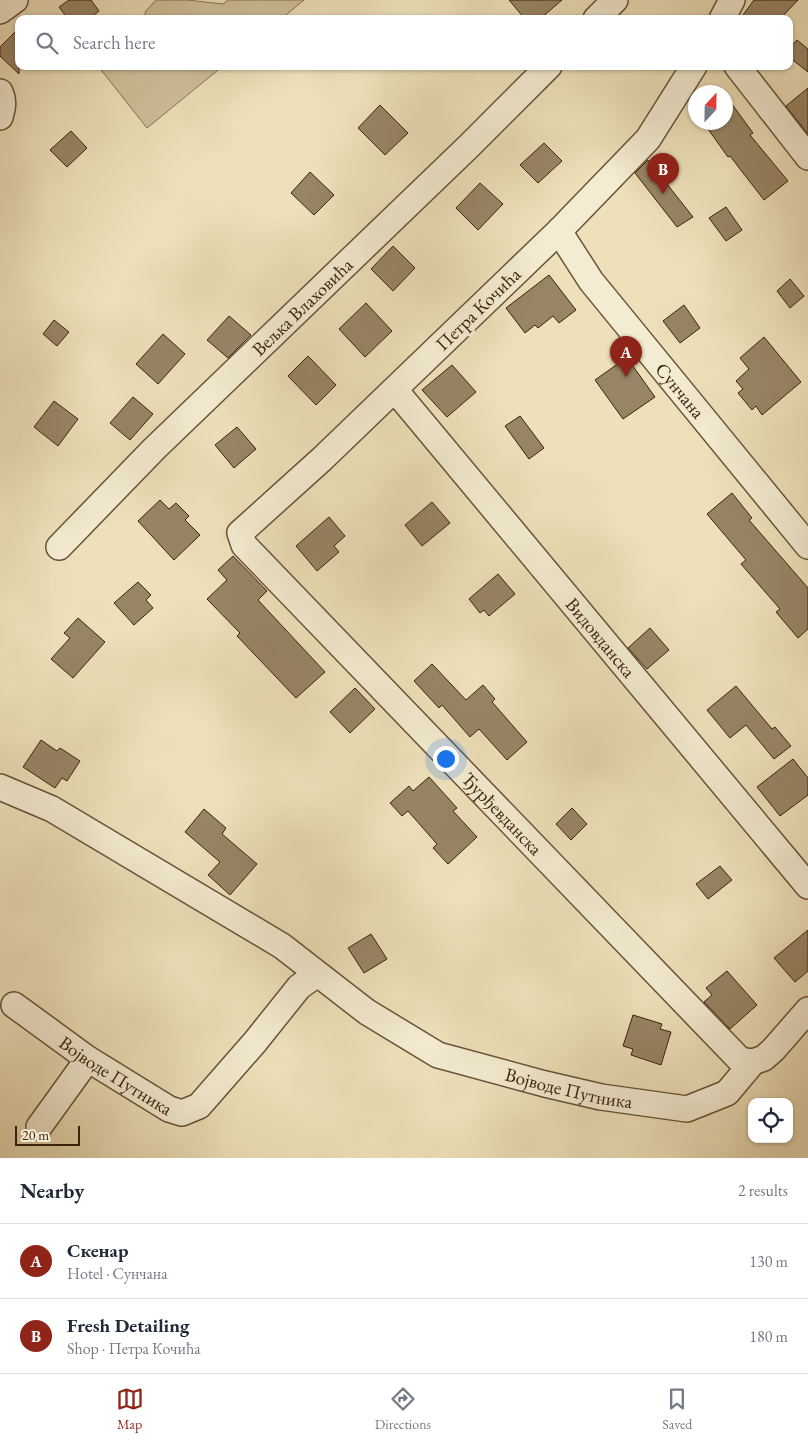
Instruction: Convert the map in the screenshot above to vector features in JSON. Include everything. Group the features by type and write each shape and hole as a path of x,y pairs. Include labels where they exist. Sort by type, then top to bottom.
{"street":[{"path":"0,11 15,0"},
{"path":"600,15 615,0"},
{"path":"724,15 732,0"},
{"name":"Вељка Влаховића","path":"59,547 154,449 469,146 545,70"},
{"name":"Петра Кочића","path":"240,533 395,390 560,230 648,139 691,70"},
{"path":"740,70 808,157"},
{"path":"0,92 3,99 3,110 0,117"},
{"name":"Сунчана","path":"560,230 591,281 808,546"},
{"name":"Видовданска","path":"395,390 808,886"},
{"name":"Ђурђевданска","path":"240,533 244,545 726,1046 740,1060 753,1062"},
{"name":"Војводе Путника","path":"0,787 52,809 282,946 367,1012 438,1055 601,1096 688,1109 726,1093 753,1062 764,1058 773,1050 808,1010"},
{"name":"Војводе Путника","path":"14,1005 88,1059 169,1109 182,1113 199,1106 255,1042 299,987 317,974"},
{"path":"39,1127 88,1059"}],"shaded area":[{"path":"156,0 187,0 223,4 228,0 304,0 286,15 144,15"},
{"path":"101,70 218,70 147,128"}],"building":[{"path":"69,0 91,0 99,11 94,15 65,15 59,7"},
{"path":"509,0 562,0 545,15 522,15"},
{"path":"754,0 798,0 784,15 743,15"},
{"path":"15,32 15,70 19,70 19,74 0,56 0,47"},
{"path":"797,40 808,49 808,72 793,60 793,44"},
{"path":"808,88 808,134 786,106"},
{"path":"380,105 408,133 385,155 358,128"},
{"path":"733,106 753,133 750,135 788,181 764,200 730,156 728,157 709,130 733,130"},
{"path":"71,131 87,148 67,167 50,150"},
{"path":"544,143 562,161 538,183 520,165"},
{"path":"648,160 693,217 677,227 635,173"},
{"path":"310,172 334,195 314,215 291,193"},
{"path":"480,183 503,204 478,230 456,208"},
{"path":"726,207 742,230 726,241 709,218"},
{"path":"393,246 415,268 393,291 371,269"},
{"path":"549,275 576,310 559,323 553,316 538,328 535,325 525,333 506,308"},
{"path":"790,279 804,296 790,308 777,291"},
{"path":"366,303 392,331 365,357 339,329"},
{"path":"684,305 700,328 680,343 663,321"},
{"path":"229,316 251,335 228,358 207,340"},
{"path":"54,320 69,332 57,346 43,334"},
{"path":"163,334 185,354 158,384 136,364"},
{"path":"764,337 801,382 762,415 756,406 752,410 738,393 743,389 736,381 749,369 740,358"},
{"path":"308,356 336,385 316,405 288,376"},
{"path":"630,362 655,397 623,419 595,380 619,363 622,368"},
{"path":"452,365 476,392 447,417 422,390"},
{"path":"133,397 153,414 130,440 110,423"},
{"path":"54,401 78,419 58,446 34,427"},
{"path":"520,416 544,448 529,459 505,426"},
{"path":"237,427 256,449 234,468 215,445"},
{"path":"732,493 752,518 749,520 808,588 808,629 798,638 776,612 780,609 741,564 746,560 707,514"},
{"path":"160,500 169,509 176,503 189,516 185,520 200,535 174,560 138,521"},
{"path":"432,502 450,523 422,546 405,525"},
{"path":"329,517 345,536 334,546 339,552 317,571 296,546"},
{"path":"233,556 267,591 258,600 325,672 296,698 237,636 240,633 207,599 227,580 218,570"},
{"path":"498,574 515,594 489,616 484,610 480,613 469,599"},
{"path":"138,582 151,595 146,600 153,608 134,625 114,603"},
{"path":"78,618 105,642 73,678 51,659 70,638 64,633"},
{"path":"650,628 669,650 647,669 628,648"},
{"path":"432,664 466,700 483,685 495,699 492,702 527,742 507,760 479,729 470,737 442,705 439,708 414,681"},
{"path":"736,686 772,729 775,727 791,746 774,759 746,725 730,738 707,710"},
{"path":"355,688 375,709 350,733 330,712"},
{"path":"41,740 57,751 60,748 80,761 67,781 62,778 55,788 23,767"},
{"path":"793,759 808,778 808,795 780,816 757,787"},
{"path":"429,777 457,808 453,811 477,837 448,864 433,848 437,844 408,811 402,816 390,803 409,786 413,791"},
{"path":"572,808 587,824 571,840 556,824"},
{"path":"204,809 226,828 222,834 257,864 230,895 208,875 220,862 185,832"},
{"path":"720,866 732,880 708,899 696,884"},
{"path":"808,930 808,971 795,982 774,958"},
{"path":"371,934 387,959 364,973 348,948"},
{"path":"727,971 757,1005 730,1029 704,1002 712,995 706,988"},
{"path":"633,1015 662,1024 660,1029 671,1032 661,1065 631,1055 633,1049 623,1046"}],"place":[{"name":"Fresh Detailing","path":"663,194"},
{"name":"Скенар","path":"626,377"}]}
